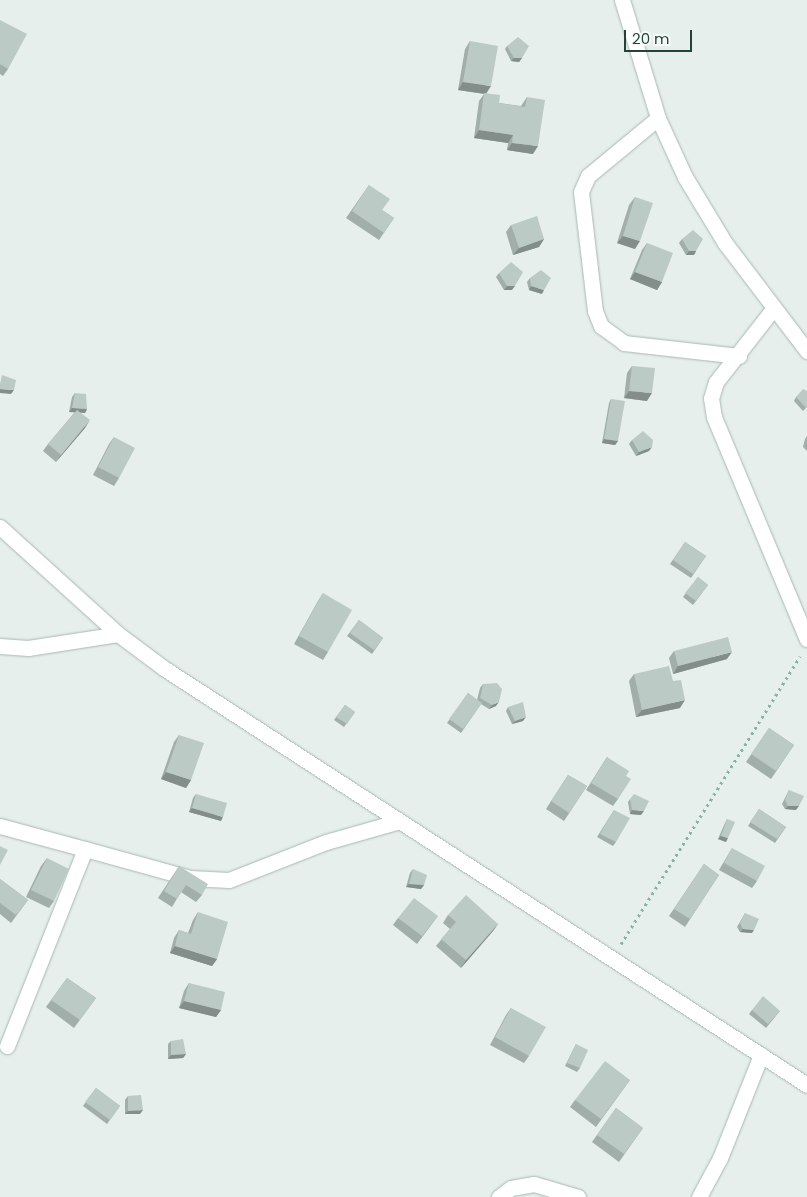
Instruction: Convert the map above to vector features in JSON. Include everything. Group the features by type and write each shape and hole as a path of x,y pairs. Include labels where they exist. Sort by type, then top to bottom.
{"street":[{"path":"622,0 658,118 705,210 773,309 807,351"},
{"path":"658,118 588,176 581,192 596,311 601,326 624,343 739,356"},
{"path":"773,309 739,356 716,382 711,398 714,416 804,646"},
{"path":"0,527 118,634 396,822 613,957 807,1085"},
{"path":"0,646 28,648 118,634"},
{"path":"0,826 190,878 229,880 396,822"},
{"path":"8,1046 85,849"},
{"path":"699,1197 720,1158 761,1055"},
{"path":"498,1197 512,1188 534,1184 578,1197"}],"path":[{"path":"613,957 804,646"}],"building":[{"path":"0,20 27,34 8,69 0,64"},
{"path":"518,37 529,46 522,58 514,58 507,46"},
{"path":"470,41 498,46 491,86 463,82"},
{"path":"484,93 500,95 499,103 525,107 527,97 545,100 538,146 512,143 513,135 479,130"},
{"path":"369,185 390,199 382,210 394,218 384,233 352,211"},
{"path":"635,197 653,203 640,241 623,236"},
{"path":"537,216 544,239 519,248 511,225"},
{"path":"693,230 703,239 696,251 689,251 682,239"},
{"path":"647,243 673,253 662,282 635,272"},
{"path":"511,262 523,272 515,286 507,286 499,273"},
{"path":"541,270 551,278 544,290 531,286 530,278"},
{"path":"632,366 655,368 652,393 629,391"},
{"path":"2,375 16,380 14,390 0,389"},
{"path":"803,389 807,391 806,408 796,397"},
{"path":"75,393 86,394 87,409 72,408"},
{"path":"611,399 625,401 618,441 604,439"},
{"path":"77,410 90,420 61,455 48,444"},
{"path":"643,431 653,440 652,447 639,452 632,440"},
{"path":"114,437 135,448 119,478 98,467"},
{"path":"685,542 706,556 693,574 673,560"},
{"path":"698,577 708,585 696,601 685,593"},
{"path":"323,593 352,610 328,652 299,636"},
{"path":"359,620 383,638 374,650 350,633"},
{"path":"728,637 732,652 678,666 674,651"},
{"path":"669,666 673,681 681,680 685,700 642,710 634,674"},
{"path":"497,683 502,689 499,702 492,705 480,698 483,684"},
{"path":"468,693 482,703 463,729 449,719"},
{"path":"523,702 526,717 515,721 508,707"},
{"path":"345,705 355,712 347,724 336,717"},
{"path":"769,728 794,745 776,771 751,754"},
{"path":"179,735 204,743 191,780 166,772"},
{"path":"607,757 629,771 626,776 631,779 618,799 591,783"},
{"path":"568,775 587,786 569,813 551,801"},
{"path":"789,790 804,796 799,806 788,806 785,800"},
{"path":"196,794 227,803 223,817 192,808"},
{"path":"634,794 649,801 644,811 632,810 630,799"},
{"path":"759,809 786,827 777,839 750,822"},
{"path":"614,810 630,818 616,842 600,834"},
{"path":"727,819 735,822 728,838 721,836"},
{"path":"0,846 8,850 0,865"},
{"path":"732,848 765,866 757,881 724,863"},
{"path":"47,858 69,869 54,901 31,890"},
{"path":"704,864 719,875 690,919 674,909"},
{"path":"179,866 208,884 202,895 186,885 177,899 164,891"},
{"path":"413,869 427,875 424,885 409,884"},
{"path":"0,879 28,900 16,915 0,903"},
{"path":"466,895 498,924 466,960 441,939 456,922 448,915"},
{"path":"414,898 438,916 422,936 398,918"},
{"path":"198,912 228,922 217,959 175,946 179,930 191,934"},
{"path":"745,913 759,919 754,930 743,929 740,923"},
{"path":"67,978 96,998 80,1020 51,1000"},
{"path":"189,983 225,992 221,1010 184,1001"},
{"path":"763,996 780,1011 768,1024 752,1010"},
{"path":"511,1008 546,1027 529,1056 495,1037"},
{"path":"183,1039 186,1054 171,1055 171,1041"},
{"path":"576,1044 588,1050 580,1068 567,1063"},
{"path":"605,1061 630,1080 601,1119 575,1100"},
{"path":"96,1088 120,1106 110,1120 85,1102"},
{"path":"141,1095 143,1110 128,1111 128,1096"},
{"path":"616,1108 643,1128 624,1154 597,1135"}]}
